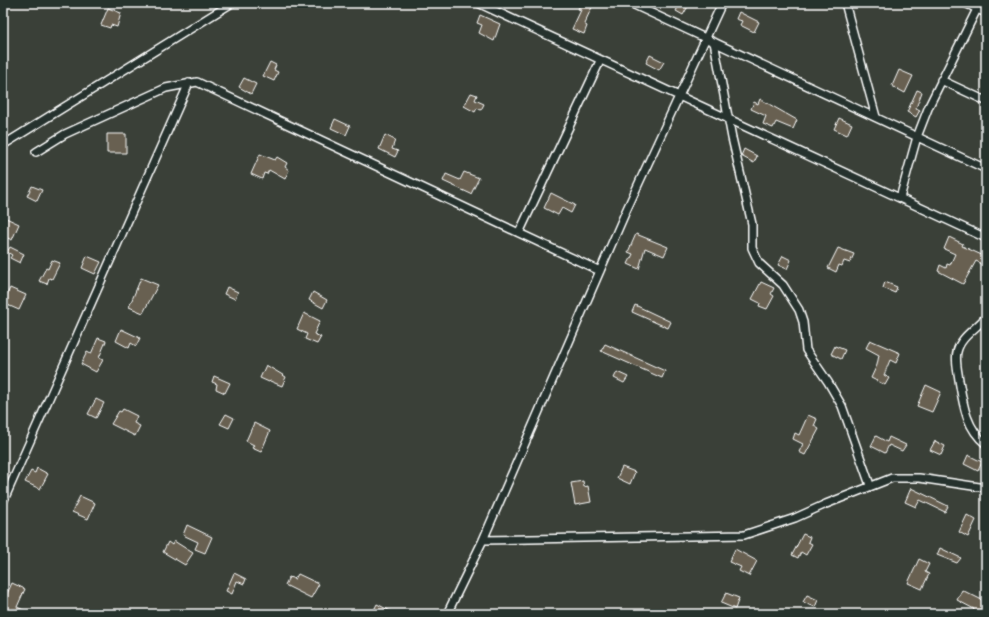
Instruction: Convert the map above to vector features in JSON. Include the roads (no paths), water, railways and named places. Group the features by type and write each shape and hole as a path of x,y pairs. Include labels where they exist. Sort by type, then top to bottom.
{"street":[{"path":"3,145 232,3"},
{"path":"478,3 600,61 986,238"},
{"path":"630,3 986,169"},
{"path":"450,613 600,271 722,3"},
{"path":"845,3 876,117"},
{"path":"965,3 979,6 986,13"},
{"path":"900,198 917,137 941,80 979,6"},
{"path":"714,42 729,120 752,224 752,248 759,263 783,285 799,310 803,322 806,350 828,382 842,406 870,485"},
{"path":"519,233 600,61"},
{"path":"941,80 986,101"},
{"path":"36,152 65,134 166,88 197,82 600,271"},
{"path":"3,502 189,83"},
{"path":"986,317 967,336 957,353 964,408 969,424 978,437 986,444"},
{"path":"483,540 744,535 795,518 870,485 892,478 907,478 986,488"}]}
